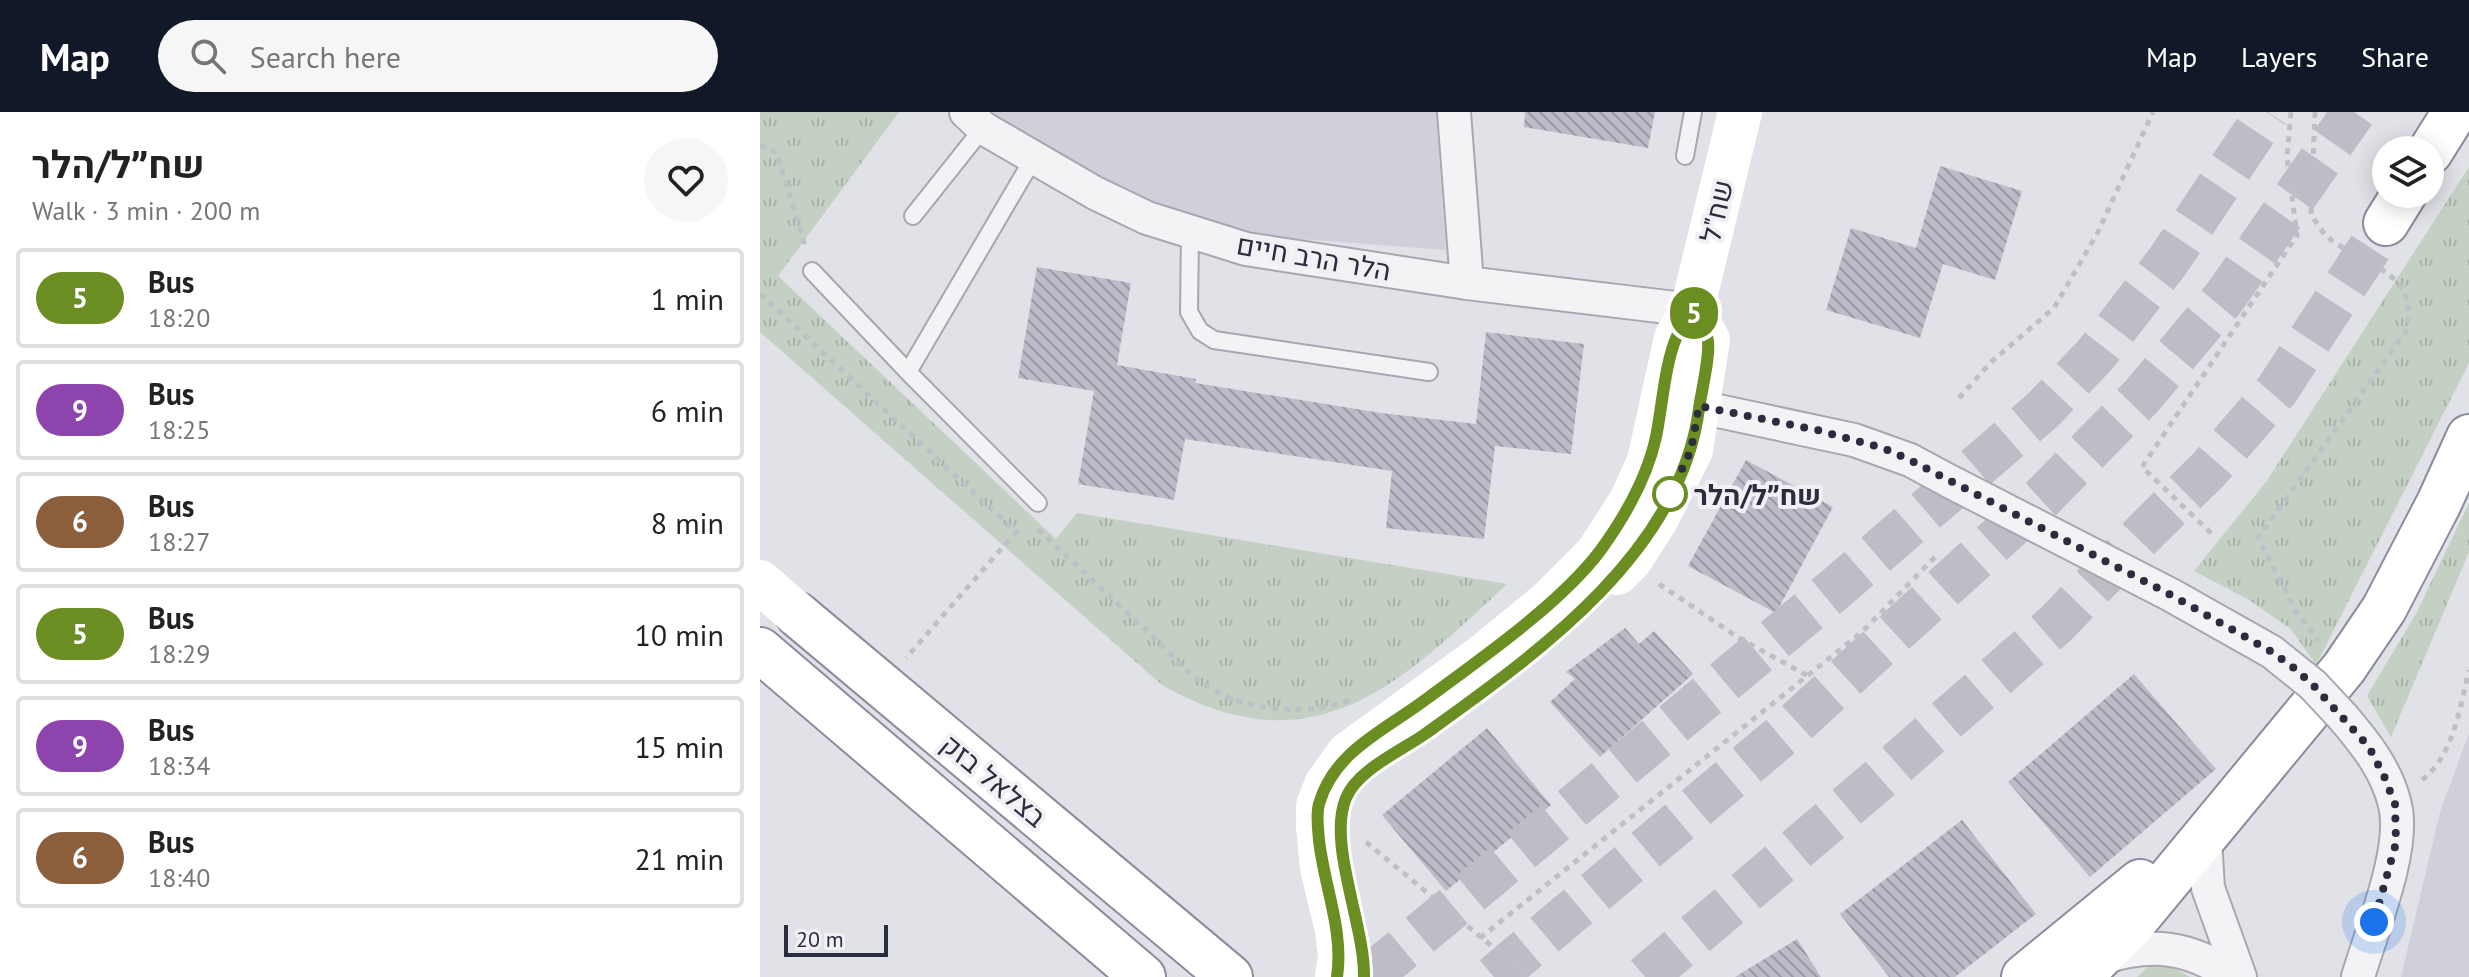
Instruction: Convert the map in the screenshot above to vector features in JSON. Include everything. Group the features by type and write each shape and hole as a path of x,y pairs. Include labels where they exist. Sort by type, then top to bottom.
{"main road":[{"name":"שח\"ל","path":"1692,310 1740,112"},
{"path":"2440,136 2455,112"},
{"path":"1337,977 1340,956 1337,930 1322,868 1318,827 1318,806 1326,785 1348,754 1483,656 1549,602 1597,554 1631,501 1681,403 1708,340 1692,310"},
{"path":"1364,977 1361,936 1344,862 1341,815 1345,798 1368,771 1470,701 1552,636 1631,559 1676,483 1691,450 1681,403"},
{"path":"2090,967 2205,839 2344,668 2384,609 2469,437"},
{"name":"בצלאל בזק","path":"760,582 779,619 1230,977"},
{"path":"766,666 779,619"},
{"name":"בצלאל בזק","path":"766,666 1143,977"},
{"path":"2024,977 2142,880 2274,755"}],"street":[{"path":"1454,112 1467,283"},
{"name":"הלר הרב חיים","path":"974,120 1033,159 1147,218 1246,249 1467,283 1692,310"},
{"path":"1681,403 1854,440 1910,460 2171,595 2272,652 2313,685 2369,747 2395,804 2397,820 2393,855 2358,977"},
{"path":"2205,839 2208,888 2240,977"},
{"path":"2090,967 2141,947 2172,950 2205,960 2233,977"}],"lane":[{"path":"1685,156 1693,112"},
{"path":"913,216 974,120"},
{"path":"908,372 1033,159"},
{"path":"1190,233 1189,312 1200,331 1214,340 1429,372"},
{"path":"812,271 1038,503"}],"path":[{"path":"1959,398 1991,362 2054,308 2098,232 2153,112"},
{"path":"2211,533 2142,467 2297,235 2287,158 2291,112"},
{"path":"2315,112 2311,215 2329,239 2394,278 2407,301 2409,317 2406,331 2258,538 2296,611 2322,649"},
{"path":"760,145 777,153 812,271"},
{"path":"760,294 1016,532 903,662"},
{"path":"1038,503 1033,524 1186,669 1215,691 1238,701 1269,708 1338,706 1359,696"},
{"path":"1480,938 1862,632 1936,556"},
{"path":"1648,576 1739,638 1808,676"},
{"path":"2418,783 2432,772 2445,752 2469,670"},
{"path":"1366,842 1529,977"}],"shaded area":[{"path":"989,112 1436,112 1446,250 1248,235 1170,212 1076,173"},
{"path":"2469,733 2469,977 2401,977 2440,812"}],"green space":[{"path":"760,112 899,112 778,276 1056,539 1077,513 1507,584 1429,654 1390,683 1351,705 1309,717 1265,720 1216,709 1162,685 760,332"},
{"path":"2469,167 2469,363 2316,665 2291,629 2249,600 2194,571 2266,482"},
{"path":"2469,503 2469,552 2391,737 2367,696 2416,614"},
{"path":"2158,958 2190,977 2137,977"}],"building":[{"path":"1525,112 1655,112 1648,148 1524,127"},
{"path":"1940,166 2022,191 1995,280 1943,264 1920,338 1826,310 1851,228 1916,248"},
{"path":"1037,267 1131,283 1117,365 1196,379 1195,383 1381,413 1476,424 1486,332 1584,344 1571,454 1495,446 1484,539 1386,528 1392,471 1185,439 1174,500 1078,484 1094,391 1018,378"},
{"path":"1746,460 1833,507 1776,613 1688,566"},
{"path":"1625,628 1639,644 1654,631 1693,674 1600,757 1550,702 1575,679 1566,672"},
{"path":"2134,674 2216,769 2090,877 2008,782"},
{"path":"1487,728 1551,805 1446,891 1382,815"},
{"path":"1962,820 2036,914 1955,977 1889,977 1840,914"},
{"path":"1797,939 1821,977 1735,977"}],"tunnel":[{"path":"1369,977 1834,590 2044,409 2096,354 2168,261 2268,112"},
{"path":"1494,977 1787,731 2043,497 2141,397 2224,298 2354,112"},
{"path":"1645,977 1877,781 2056,624 2208,470 2277,390 2386,223"}],"bus line":[{"name":"5","path":"1337,977 1340,956 1337,930 1322,868 1318,827 1318,806 1326,785 1348,754 1500,642 1549,602 1597,554 1631,501 1649,461 1676,338 1692,310 1708,340 1691,450 1657,518 1631,559 1552,636 1470,701 1368,771 1345,798 1341,815 1344,862 1365,958 1364,977"}],"place":[{"name":"שח״ל/הלר","path":"1670,494"}],"route":[{"path":"1670,494 1667,501 1691,450 1699,406 1817,430 1883,448 1910,460 2171,595 2272,652 2313,685 2369,747 2395,804 2396,843 2374,922"}]}
